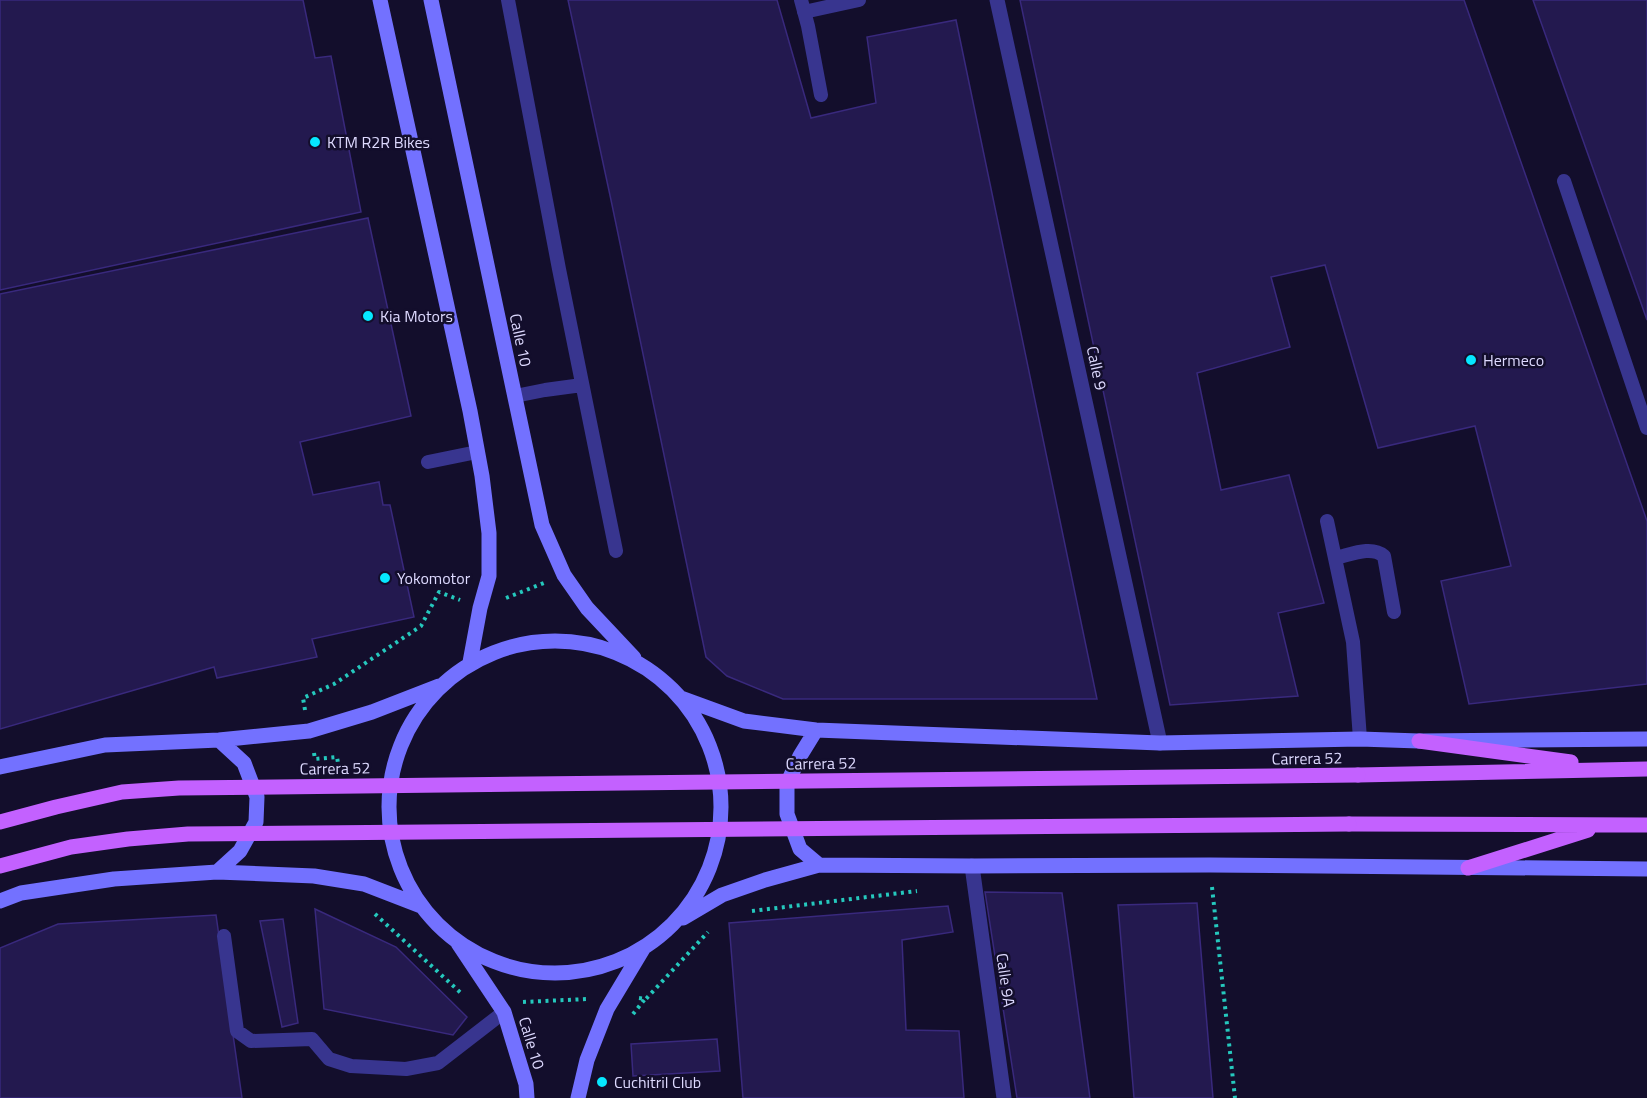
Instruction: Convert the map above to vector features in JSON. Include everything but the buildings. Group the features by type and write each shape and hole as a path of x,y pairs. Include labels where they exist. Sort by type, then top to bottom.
{"main road":[{"path":"1419,741 1616,769"},
{"name":"Carrera 52","path":"0,822 122,792 179,788 1358,775 1647,769"},
{"path":"0,866 71,848 128,839 188,834 1349,825 1647,825"},
{"path":"1468,868 1604,825"}],"street":[{"path":"380,0 470,411 482,476 489,533 489,576 480,608 470,662"},
{"name":"Calle 10","path":"431,0 543,525 564,575 587,608 636,660"},
{"name":"Calle 9","path":"998,0 1161,743"},
{"path":"678,921 701,888 709,869 716,850 722,810 718,770 704,731 681,698 660,677 636,660 581,642 524,642 470,662 439,686 410,724 392,768 388,816 398,864 421,906 456,941 501,965 551,974 601,967 643,949 678,921 722,895 819,865 1210,865 1647,869"},
{"path":"0,767 105,745 219,740 309,731 372,712 439,686"},
{"name":"Carrera 52","path":"681,698 744,721 816,730 1161,743 1360,738 1419,741 1647,739"},
{"path":"816,730 787,784 787,814 800,849 819,865"},
{"path":"217,872 240,851 256,822 257,797 244,763 219,740"},
{"name":"Calle 9A","path":"972,866 1004,1098"},
{"path":"0,901 21,894 114,879 217,872 314,876 364,884 421,906"},
{"name":"Calle 10","path":"456,941 504,1012 526,1084 527,1098"},
{"path":"578,1098 586,1060 607,1009 643,949"}],"lane":[{"path":"508,0 616,552"},
{"path":"821,94 802,6 859,0"},
{"path":"1564,181 1647,428"},
{"path":"515,396 582,385"},
{"path":"428,462 477,452"},
{"path":"1327,521 1353,642 1360,738"},
{"path":"1335,558 1366,551 1378,552 1384,556 1394,612"},
{"path":"224,936 237,1031 251,1041 312,1039 329,1059 340,1063 351,1066 406,1069 438,1063 504,1012"}],"path":[{"path":"1212,882 1235,1098"}],"place":[{"name":"KTM R2R Bikes","path":"315,142"},
{"name":"Kia Motors","path":"368,316"},
{"name":"Hermeco","path":"1471,360"},
{"name":"Yokomotor","path":"385,578"},
{"name":"Cuchitril Club","path":"602,1082"}]}
